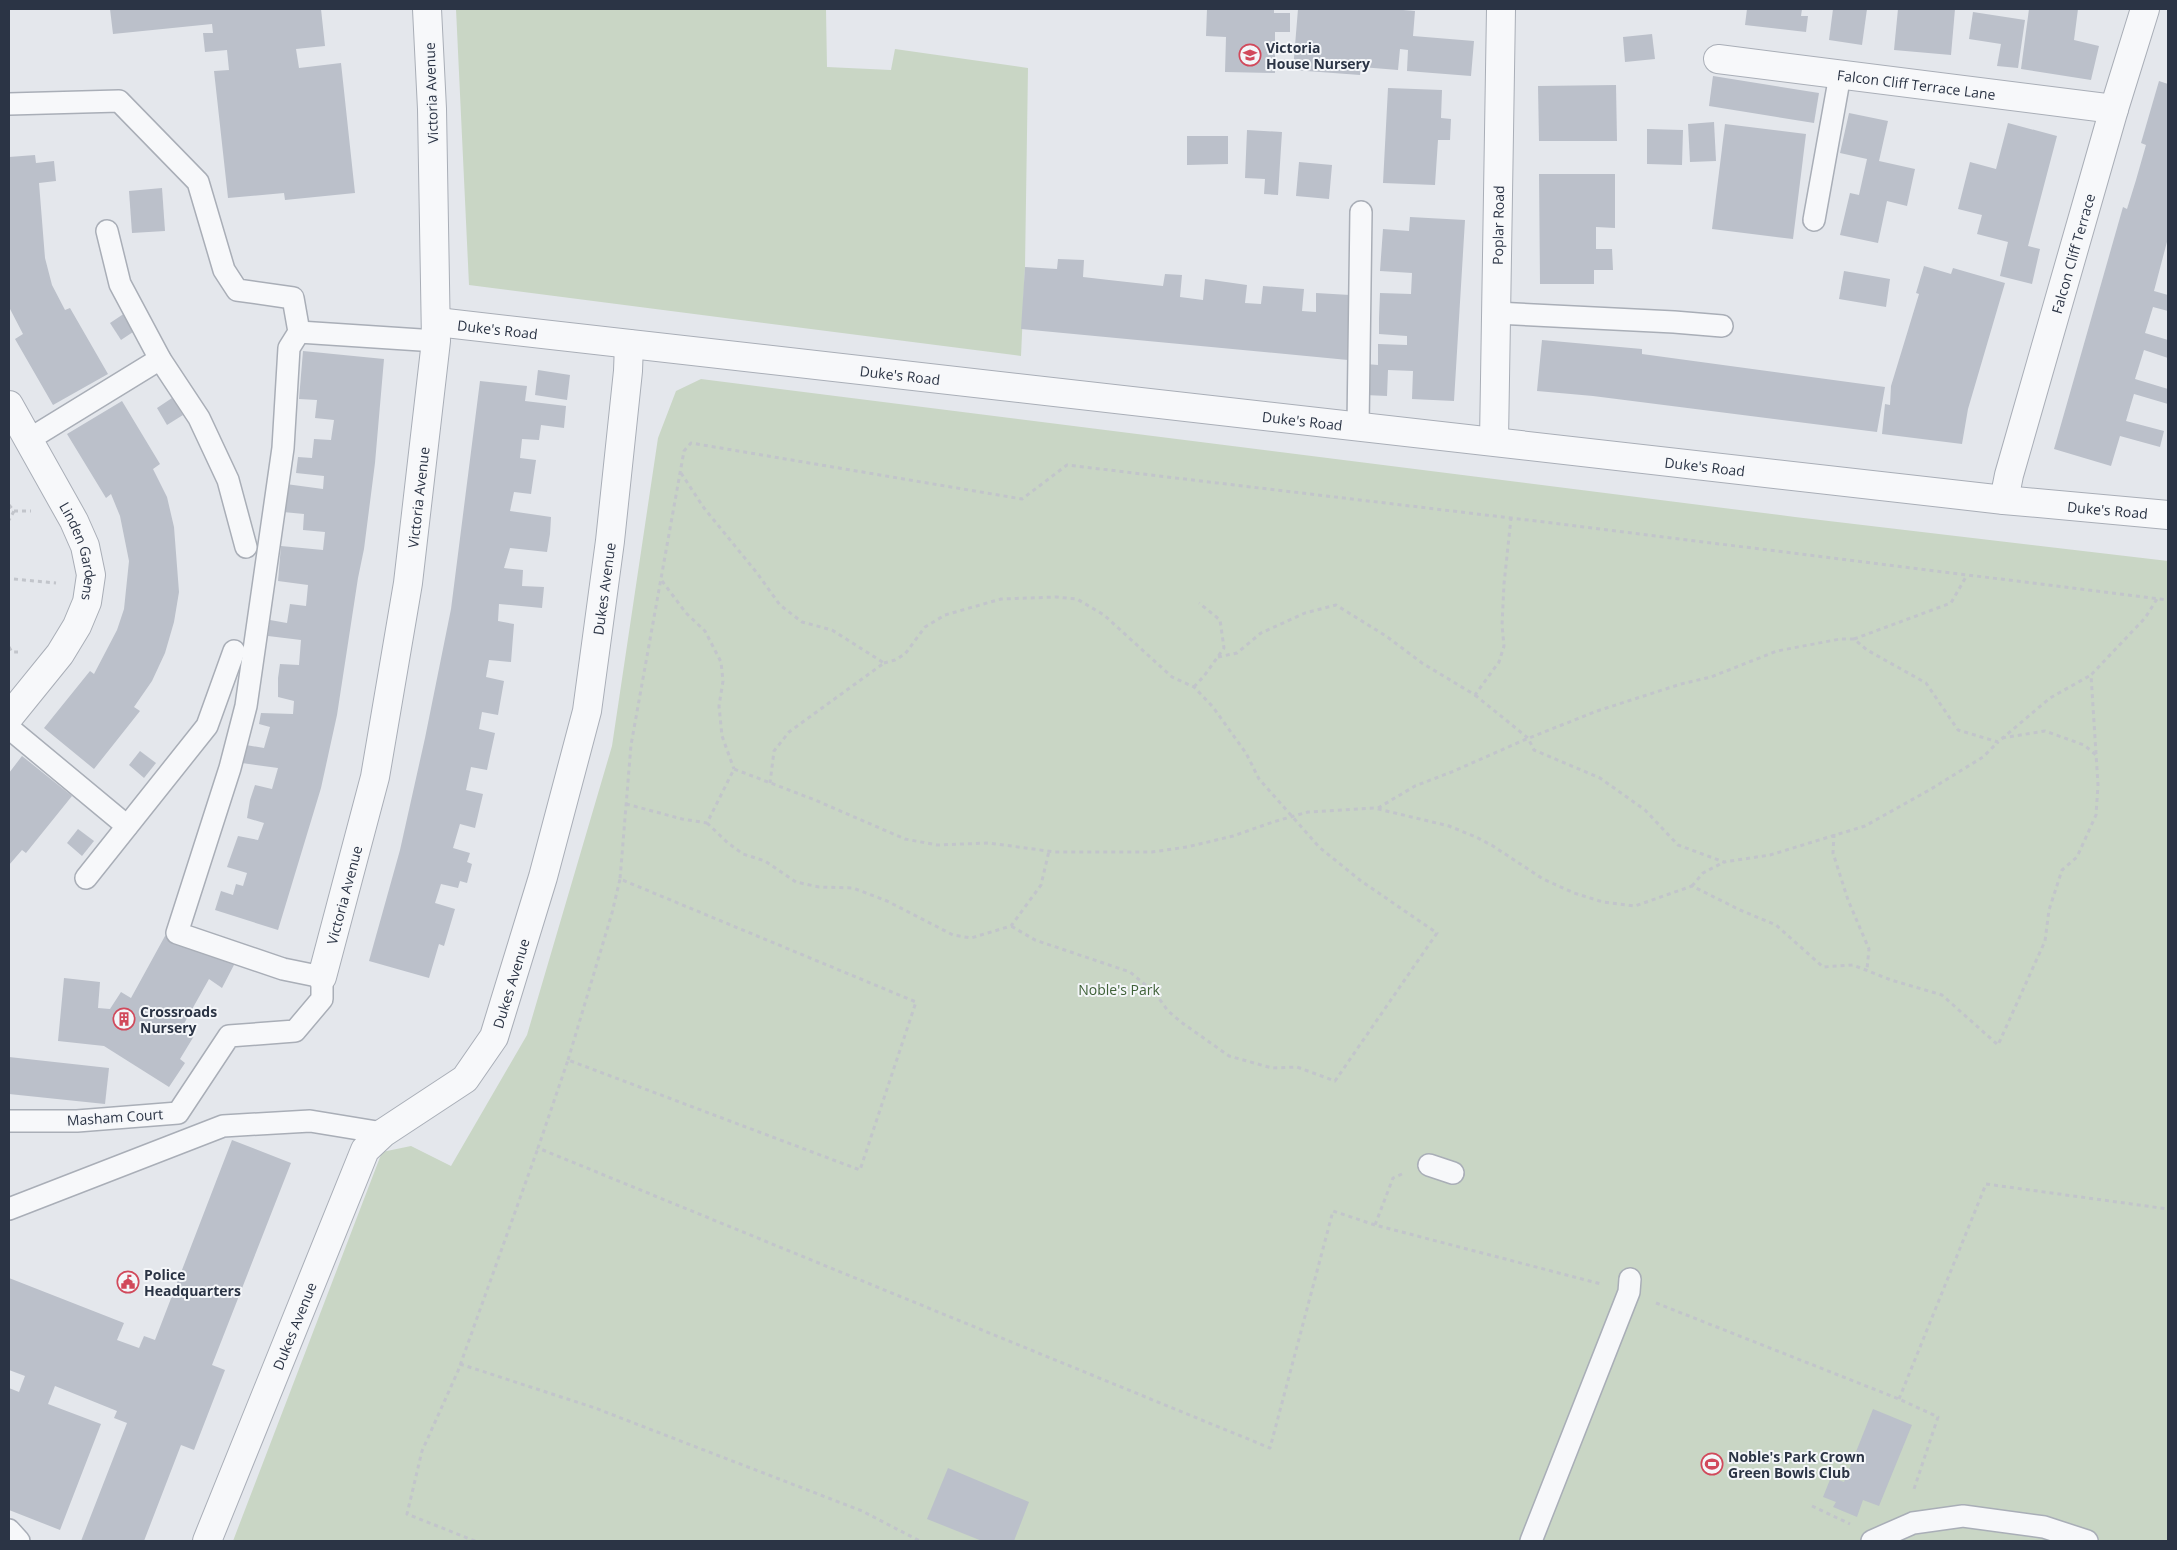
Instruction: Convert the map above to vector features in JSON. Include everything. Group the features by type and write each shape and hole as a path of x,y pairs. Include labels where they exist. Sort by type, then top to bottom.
{"street":[{"name":"Victoria Avenue","path":"322,976 375,777 408,583 436,332 432,109 427,9"},
{"name":"Poplar Road","path":"1494,441 1501,9"},
{"name":"Falcon Cliff Terrace","path":"2004,500 2009,476 2114,109 2145,9"},
{"name":"Falcon Cliff Terrace Lane","path":"1718,60 2114,109"},
{"name":"Duke's Road","path":"436,332 629,344 2004,500 2168,515"},
{"name":"Dukes Avenue","path":"207,1541 366,1150 383,1133 466,1079 494,1037 543,877 587,711 610,541 628,371 629,344"},
{"name":"Linden Gardens","path":"9,404 68,510 85,546 91,575 87,602 77,626 60,654 9,718"}],"lane":[{"path":"1814,220 1840,75"},
{"path":"9,104 119,101 198,182 224,270 237,290 293,298 299,332 290,348 283,448 246,706 230,768 177,933 283,969 322,976"},
{"path":"1358,426 1360,212"},
{"path":"107,231 120,284 160,359 199,418 228,480 246,547"},
{"path":"1496,313 1722,326"},
{"path":"299,332 436,332"},
{"path":"28,440 160,359"},
{"path":"86,878 207,726 234,651"},
{"path":"9,728 128,826"},
{"name":"Masham Court","path":"9,1121 77,1121 178,1113 229,1036 295,1031 322,999 322,976"},
{"path":"9,1209 223,1126 310,1121 383,1133"},
{"path":"1429,1165 1453,1174"},
{"path":"1531,1541 1630,1285"},
{"path":"1874,1540 1913,1532 1963,1516 2044,1527 2087,1541"},
{"path":"9,1530 19,1541"}],"path":[{"path":"475,1541 407,1514 422,1451 460,1364 568,1060 599,958 620,879 632,745 684,451 691,442 1022,499 1066,465 1511,518 2168,600"},
{"path":"680,473 704,508 780,604 802,622 832,630 884,663"},
{"path":"9,505 14,511 9,520"},
{"path":"1475,695 1498,662 1504,646 1502,625 1504,584 1511,518"},
{"path":"1378,809 1415,786 1597,711 1681,684 1710,677 1777,651 1840,639 1854,639 1951,603 1967,575"},
{"path":"14,578 89,586"},
{"path":"661,580 686,613 705,631 722,662 723,680 719,706 722,736 734,769 707,823"},
{"path":"770,783 774,751 789,732 884,663 895,660 905,654 925,627 945,614 1001,598 1056,596 1077,599 1104,615 1172,677 1194,687 1213,707 1246,753 1260,779 1319,847 1342,867 1437,933 1335,1081 1297,1067 1272,1068 1229,1056 1181,1022 1154,993 1130,972 1035,940 1011,926"},
{"path":"734,769 815,800 905,839 937,845 989,843 1050,851 1152,852 1234,836 1308,812 1378,809 1449,826 1476,837 1493,846 1542,879 1574,893 1602,902 1635,906 1692,886 1703,873 1724,862 1770,855 1865,826 1931,790 1983,757 2002,738 2050,698 2091,675 2146,618 2157,599"},
{"path":"1194,687 1224,648 1220,620 1199,603"},
{"path":"1218,658 1237,653 1261,633 1298,617 1336,605 1386,636 1422,663 1475,695 1528,738 1534,750 1600,778 1618,790 1645,810 1678,846 1724,862"},
{"path":"1854,639 1867,650 1926,682 1958,730 1998,742"},
{"path":"1692,886 1740,910 1776,925 1823,966 1853,965 1891,980 1942,995 1998,1045 2046,941 2049,910 2062,870 2077,857 2096,815 2098,786 2091,675"},
{"path":"2002,738 2045,731 2084,746 2096,755"},
{"path":"626,804 682,820 707,823 743,854 765,861 796,882 819,887 853,888 887,901 953,935 971,938 1011,926 1041,885 1050,851"},
{"path":"1834,834 1833,853 1854,917 1869,949 1867,970"},
{"path":"568,1060 860,1170 916,1002 620,879"},
{"path":"538,1148 1270,1448 1333,1211 1375,1225 1630,1285 1938,1417 1908,1508 1913,1532"},
{"path":"1375,1225 1393,1178 1429,1165"},
{"path":"1899,1399 1986,1184 2168,1208"},
{"path":"460,1364 604,1411 862,1511 920,1541"},
{"path":"1812,1506 1845,1520 1874,1540"}],"green space":[{"path":"456,9 826,9 827,67 891,70 895,49 1028,68 1025,267 1021,356 469,285"},
{"name":"Noble's Park","path":"701,379 1795,517 2168,561 2168,1541 233,1541 382,1152 411,1146 451,1166 527,1035 612,746 658,438 676,391"}],"building":[{"path":"110,9 321,9 325,46 296,49 299,68 341,63 355,193 285,200 284,193 228,198 214,71 229,70 227,50 205,52 203,33 213,33 212,24 113,34"},
{"name":"Victoria House Nursery","path":"1207,9 1274,9 1274,13 1290,13 1290,32 1275,32 1275,73 1225,72 1226,37 1206,36"},
{"path":"1298,9 1391,9 1415,11 1413,36 1474,41 1471,76 1407,71 1408,50 1400,49 1398,70 1361,67 1360,75 1293,70"},
{"path":"1747,9 1802,9 1801,16 1808,16 1806,32 1745,25"},
{"path":"1833,9 1867,9 1862,45 1829,40"},
{"path":"1898,9 1955,9 1951,55 1894,50"},
{"path":"2029,9 2078,9 2074,40 2099,46 2091,80 2021,69"},
{"path":"1973,12 2025,20 2018,68 1997,66 2001,44 1969,39"},
{"path":"1652,34 1655,59 1625,62 1623,37"},
{"path":"1713,76 1819,93 1814,123 1709,106"},
{"path":"2159,81 2168,84 2168,238 2154,291 2168,295 2168,311 2153,307 2145,333 2168,340 2168,358 2144,350 2135,379 2168,389 2168,404 2134,394 2126,421 2164,431 2160,447 2120,436 2111,466 2054,449 2123,207 2127,209 2146,145 2141,143"},
{"path":"1616,85 1617,141 1539,141 1538,86"},
{"path":"1388,88 1442,90 1441,118 1451,119 1450,140 1438,140 1435,185 1383,183"},
{"path":"1849,113 1888,121 1879,161 1915,169 1907,206 1887,201 1878,243 1840,235 1850,193 1859,195 1867,159 1840,153"},
{"path":"1714,122 1716,161 1690,162 1688,124"},
{"path":"2008,123 2057,136 2028,246 2040,249 2032,284 2000,276 2008,242 1977,234 1982,215 1958,209 1970,162 1996,169"},
{"path":"1725,124 1806,134 1793,239 1712,229"},
{"path":"1647,129 1683,130 1682,165 1647,164"},
{"path":"1247,130 1282,132 1278,195 1264,194 1265,179 1245,178"},
{"path":"1187,136 1228,136 1228,164 1187,165"},
{"path":"35,155 36,163 54,161 56,181 39,183 45,258 52,285 65,310 70,308 108,374 53,405 15,339 23,334 9,307 9,157"},
{"path":"1299,162 1332,165 1329,199 1296,196"},
{"path":"1539,174 1615,174 1615,228 1596,227 1596,249 1612,249 1613,270 1594,270 1594,284 1540,284"},
{"path":"162,188 165,231 132,233 129,191"},
{"path":"1410,217 1465,220 1454,401 1412,399 1413,371 1388,370 1387,396 1365,395 1366,364 1378,365 1378,344 1407,345 1407,336 1379,334 1380,293 1411,294 1412,273 1380,271 1383,229 1409,231"},
{"path":"1058,259 1084,260 1083,277 1163,286 1165,274 1182,275 1180,297 1203,300 1205,279 1247,285 1245,303 1261,304 1263,286 1304,289 1302,311 1316,312 1316,293 1350,295 1348,360 1021,329 1025,267 1057,269"},
{"path":"1924,266 1951,274 1953,268 2005,283 1968,409 1962,444 1882,434 1885,404 1890,405 1891,386 1919,294 1916,293"},
{"path":"1844,271 1890,279 1886,307 1839,299"},
{"path":"125,313 136,330 121,340 110,323"},
{"path":"1542,340 1642,349 1642,354 1885,387 1877,432 1593,396 1537,391"},
{"path":"303,351 384,359 375,463 364,549 337,715 321,788 278,930 215,910 221,891 233,895 236,884 243,886 247,873 227,867 238,836 258,840 264,823 247,818 250,800 255,785 272,789 278,768 242,763 246,745 264,748 270,727 259,724 261,713 293,714 294,701 278,697 278,678 280,664 299,665 301,640 268,636 270,620 287,623 290,604 306,606 308,585 278,581 281,546 323,550 325,532 303,530 304,514 283,512 286,484 323,489 324,476 296,473 298,457 312,458 314,439 331,440 334,420 315,418 317,400 299,399"},
{"path":"538,370 570,375 567,400 535,395"},
{"path":"480,381 527,386 525,401 566,406 564,428 541,425 539,440 522,439 520,458 536,460 531,494 514,492 510,511 551,517 550,534 547,552 510,548 504,568 523,570 522,586 544,587 542,608 499,604 498,621 514,624 511,662 489,660 486,677 504,681 498,715 482,712 479,729 495,733 487,770 471,767 466,790 483,794 475,828 460,824 453,848 470,853 467,862 472,864 467,883 460,881 458,888 441,884 435,903 455,909 444,946 439,944 429,978 369,961 400,850 451,609"},
{"path":"172,398 183,415 167,425 157,408"},
{"path":"122,401 160,464 153,469 167,497 174,527 179,592 174,622 165,653 152,681 134,707 140,711 94,769 44,728 90,671 94,674 117,630 124,609 129,561 120,516 111,494 106,498 67,434"},
{"path":"140,751 156,763 144,778 129,765"},
{"path":"22,756 72,796 26,853 22,850 9,865 9,773"},
{"path":"78,829 94,841 82,856 67,843"},
{"name":"Crossroads Nursery","path":"165,936 235,963 222,988 209,979 181,1029 194,1036 180,1059 185,1063 169,1087 104,1046 58,1041 64,978 100,982 98,1008 110,1009 121,992 131,998"},
{"path":"9,1057 109,1068 105,1104 9,1094"},
{"path":"232,1140 291,1163 212,1365 225,1370 194,1450 181,1445 144,1541 81,1541 127,1423 114,1418 117,1411 55,1386 48,1404 101,1424 60,1530 9,1510 9,1388 19,1392 25,1376 9,1370 9,1278 124,1323 117,1340 139,1348 144,1336 155,1340"},
{"path":"1873,1409 1912,1425 1879,1506 1863,1500 1857,1517 1833,1507 1836,1502 1823,1497 1831,1477 1844,1482"},
{"path":"948,1468 1029,1502 1014,1541 982,1541 927,1519"}],"place":[{"name":"Victoria House Nursery","path":"1250,55"},
{"name":"Crossroads Nursery","path":"124,1019"},
{"name":"Police Headquarters","path":"128,1282"},
{"name":"Noble's Park Crown Green Bowls Club","path":"1712,1464"}]}
